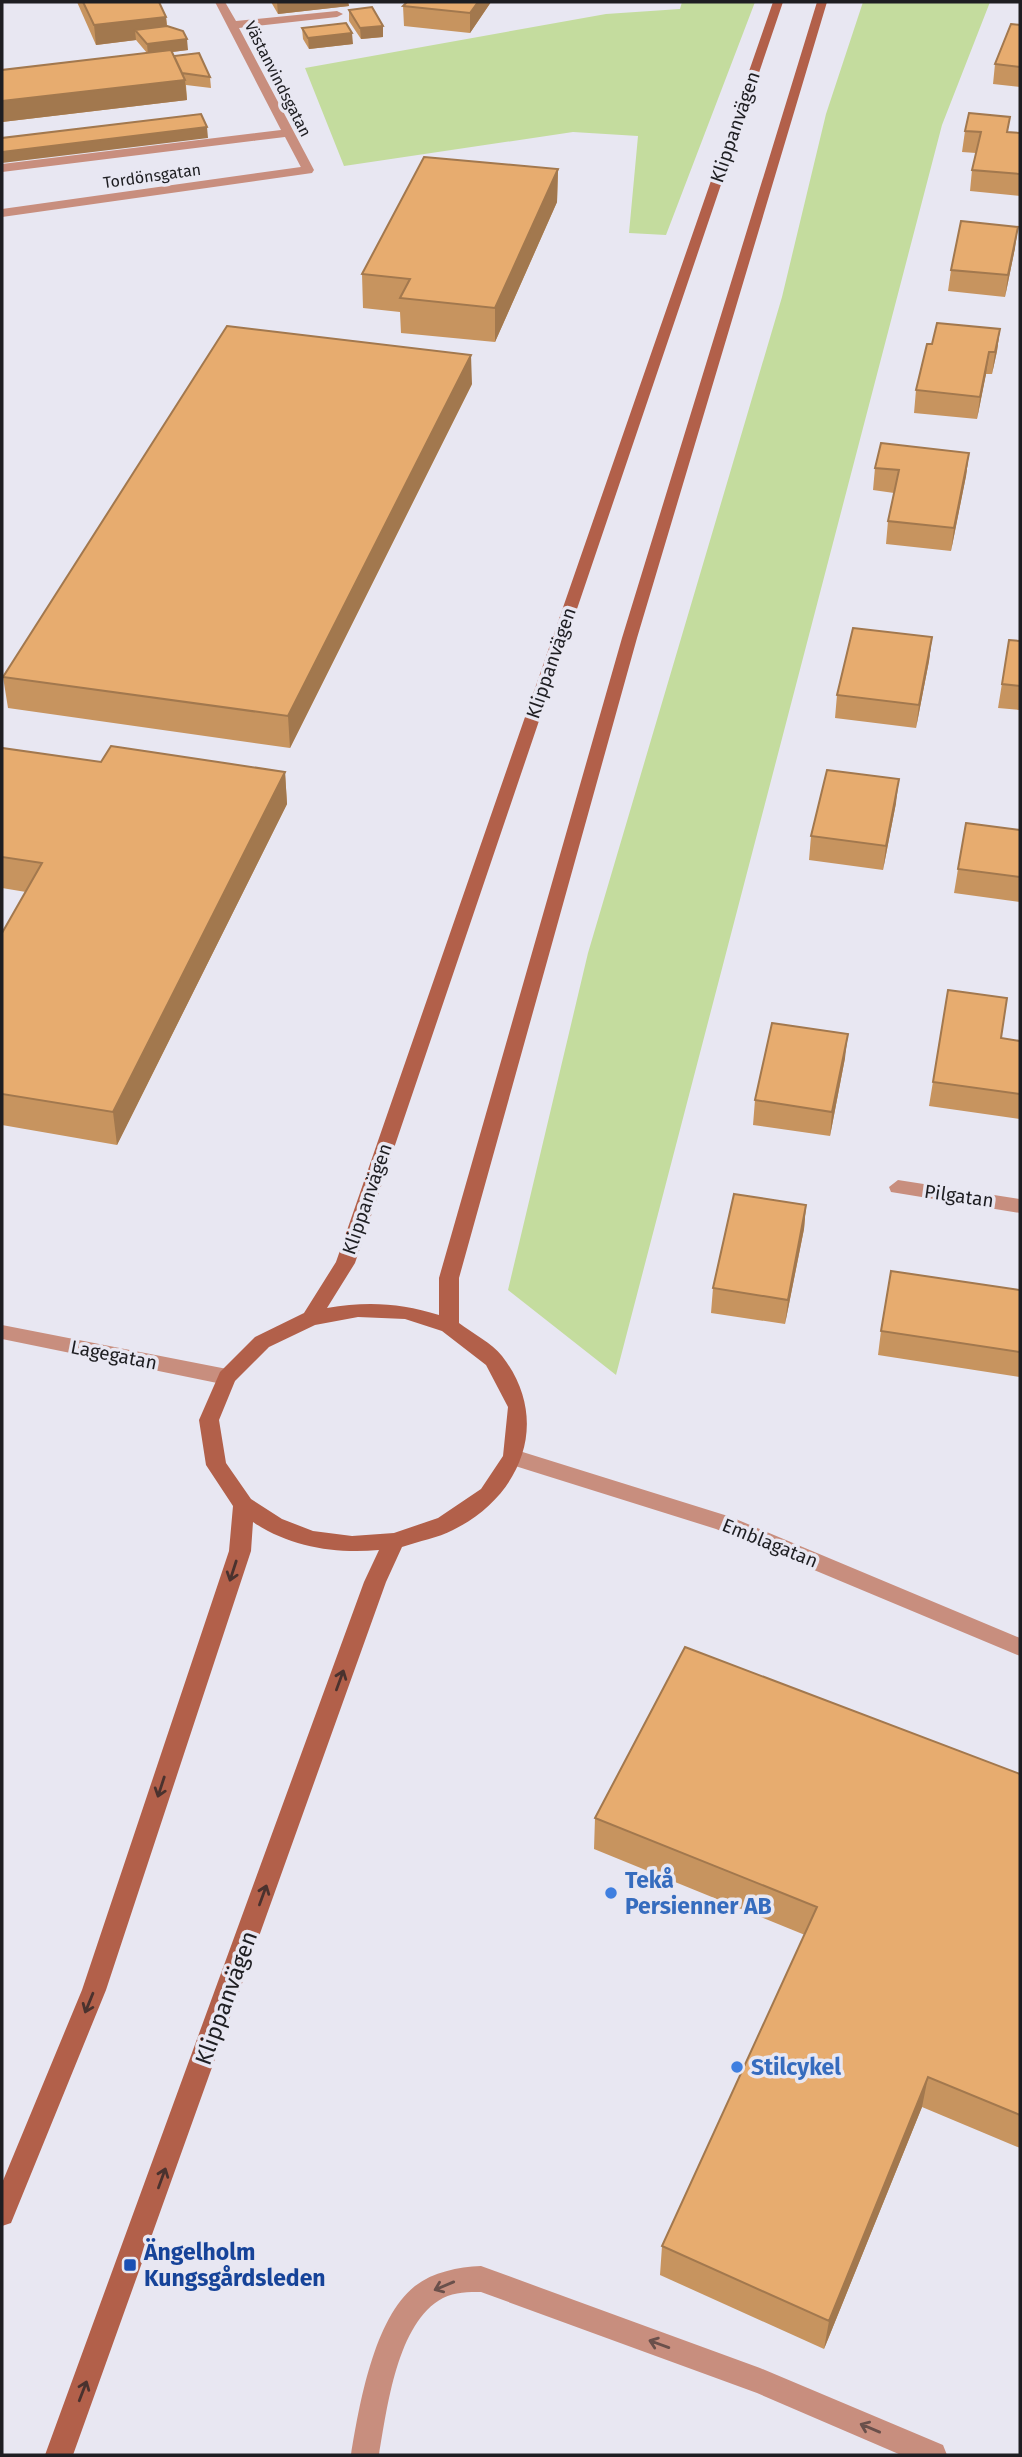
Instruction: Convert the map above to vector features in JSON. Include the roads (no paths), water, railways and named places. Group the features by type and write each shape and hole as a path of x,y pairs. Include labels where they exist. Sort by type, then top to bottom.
{"main road":[{"name":"Klippanvägen","path":"311,1318 345,1263 778,2"},
{"path":"449,1326 449,1278 607,710 749,232 822,2"},
{"path":"358,1310 393,1312 449,1326 494,1360 518,1407 513,1458 488,1495 446,1524 394,1541 352,1544 312,1539 274,1525 244,1504 216,1465 209,1420 227,1377 262,1342 311,1318 358,1310"},
{"path":"2,2214 94,1990 240,1551 244,1504"},
{"name":"Klippanvägen","path":"59,2455 140,2239 375,1581 394,1541"}],"street":[{"name":"Västanvindsgatan","path":"220,2 308,170"},
{"path":"232,25 337,14"},
{"path":"2,168 288,133"},
{"name":"Tordönsgatan","path":"2,213 308,170"},
{"name":"Pilgatan","path":"898,1187 1020,1206"},
{"name":"Lagegatan","path":"2,1332 227,1377"},
{"name":"Emblagatan","path":"513,1458 723,1523 1020,1647"},
{"path":"365,2455 377,2398 396,2338 406,2317 421,2298 443,2284 481,2279 760,2381 933,2455"}],"place":[{"name":"Tekå Persienner AB","path":"611,1893"},
{"name":"Stilcykel","path":"737,2067"},
{"name":"Ängelholm Kungsgårdsleden","path":"130,2265"}]}
